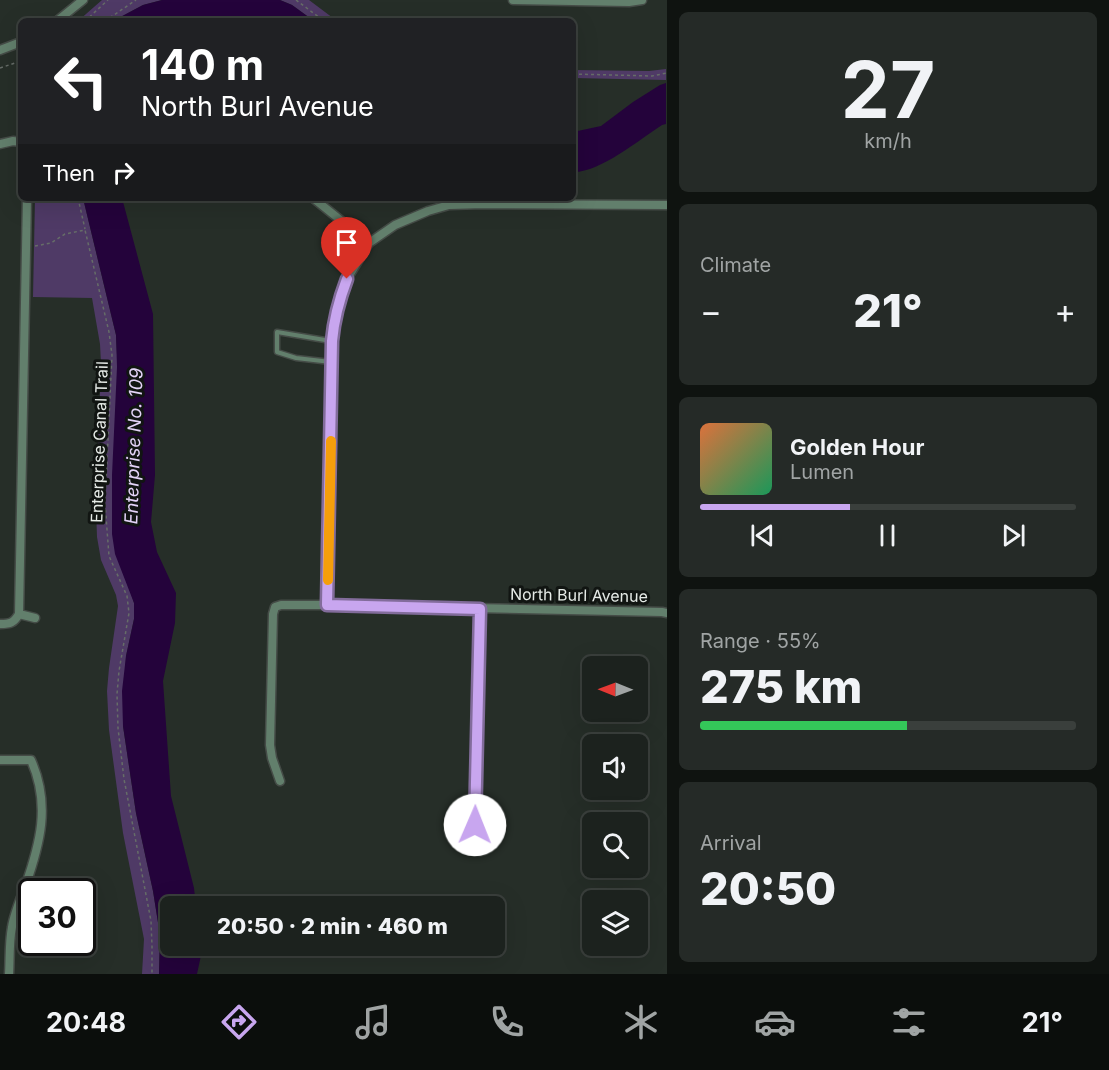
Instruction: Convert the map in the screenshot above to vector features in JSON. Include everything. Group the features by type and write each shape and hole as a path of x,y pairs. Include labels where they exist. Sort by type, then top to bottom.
{"street":[{"path":"61,18 83,0"},
{"path":"513,0 629,2 642,0"},
{"path":"0,50 18,43"},
{"path":"0,144 18,142"},
{"path":"0,624 10,624 19,614 27,201"},
{"path":"317,201 369,243"},
{"path":"327,605 334,321 347,279 369,243 395,225 449,205 666,206"},
{"name":"North Burl Avenue","path":"280,781 270,745 275,607 327,605 666,613"},
{"path":"475,825 480,609"},
{"path":"19,614 35,618"},
{"path":"0,760 31,760 36,772 42,823 35,858 12,926 9,974"}],"lane":[{"path":"332,341 277,332 277,352 296,358 332,362"}],"path":[{"path":"88,18 108,0"},
{"path":"109,18 136,0"},
{"path":"296,0 320,18"},
{"path":"0,68 18,62"},
{"path":"576,74 652,76 666,73"},
{"name":"Enterprise Canal Trail","path":"79,201 109,332 112,356 105,504 109,556 129,604 119,670 118,728 124,779 151,921 152,974"},
{"path":"25,245 51,243 65,234 85,230"}],"shaded area":[{"path":"102,0 162,0 143,5 119,18 81,18"},
{"path":"280,0 309,0 333,18 310,18 292,5"},
{"path":"666,69 666,80 576,78 576,70 649,71"},
{"path":"35,201 84,201 116,335 129,587 134,603 134,619 126,656 123,726 136,813 160,935 159,974 142,974 144,939 123,833 109,730 107,691 118,606 116,595 101,560 97,537 101,363 92,298 33,297"}],"water":[{"path":"162,0 280,0 292,5 310,18 119,18 143,5"},
{"path":"666,83 666,124 607,162 576,172 576,131 601,126"},
{"name":"Enterprise No. 109","path":"84,201 123,201 153,314 155,475 151,522 157,552 176,593 175,623 163,681 171,796 195,896 160,896 160,935 136,813 123,726 122,691 126,656 134,619 134,603 115,554 112,534 116,335"},
{"path":"160,935 160,956 201,956 197,974 159,974"}],"slow traffic":[{"path":"328,580 331,441"}],"route":[{"path":"347,279 334,321 332,341 327,605 480,609 475,825"}]}
